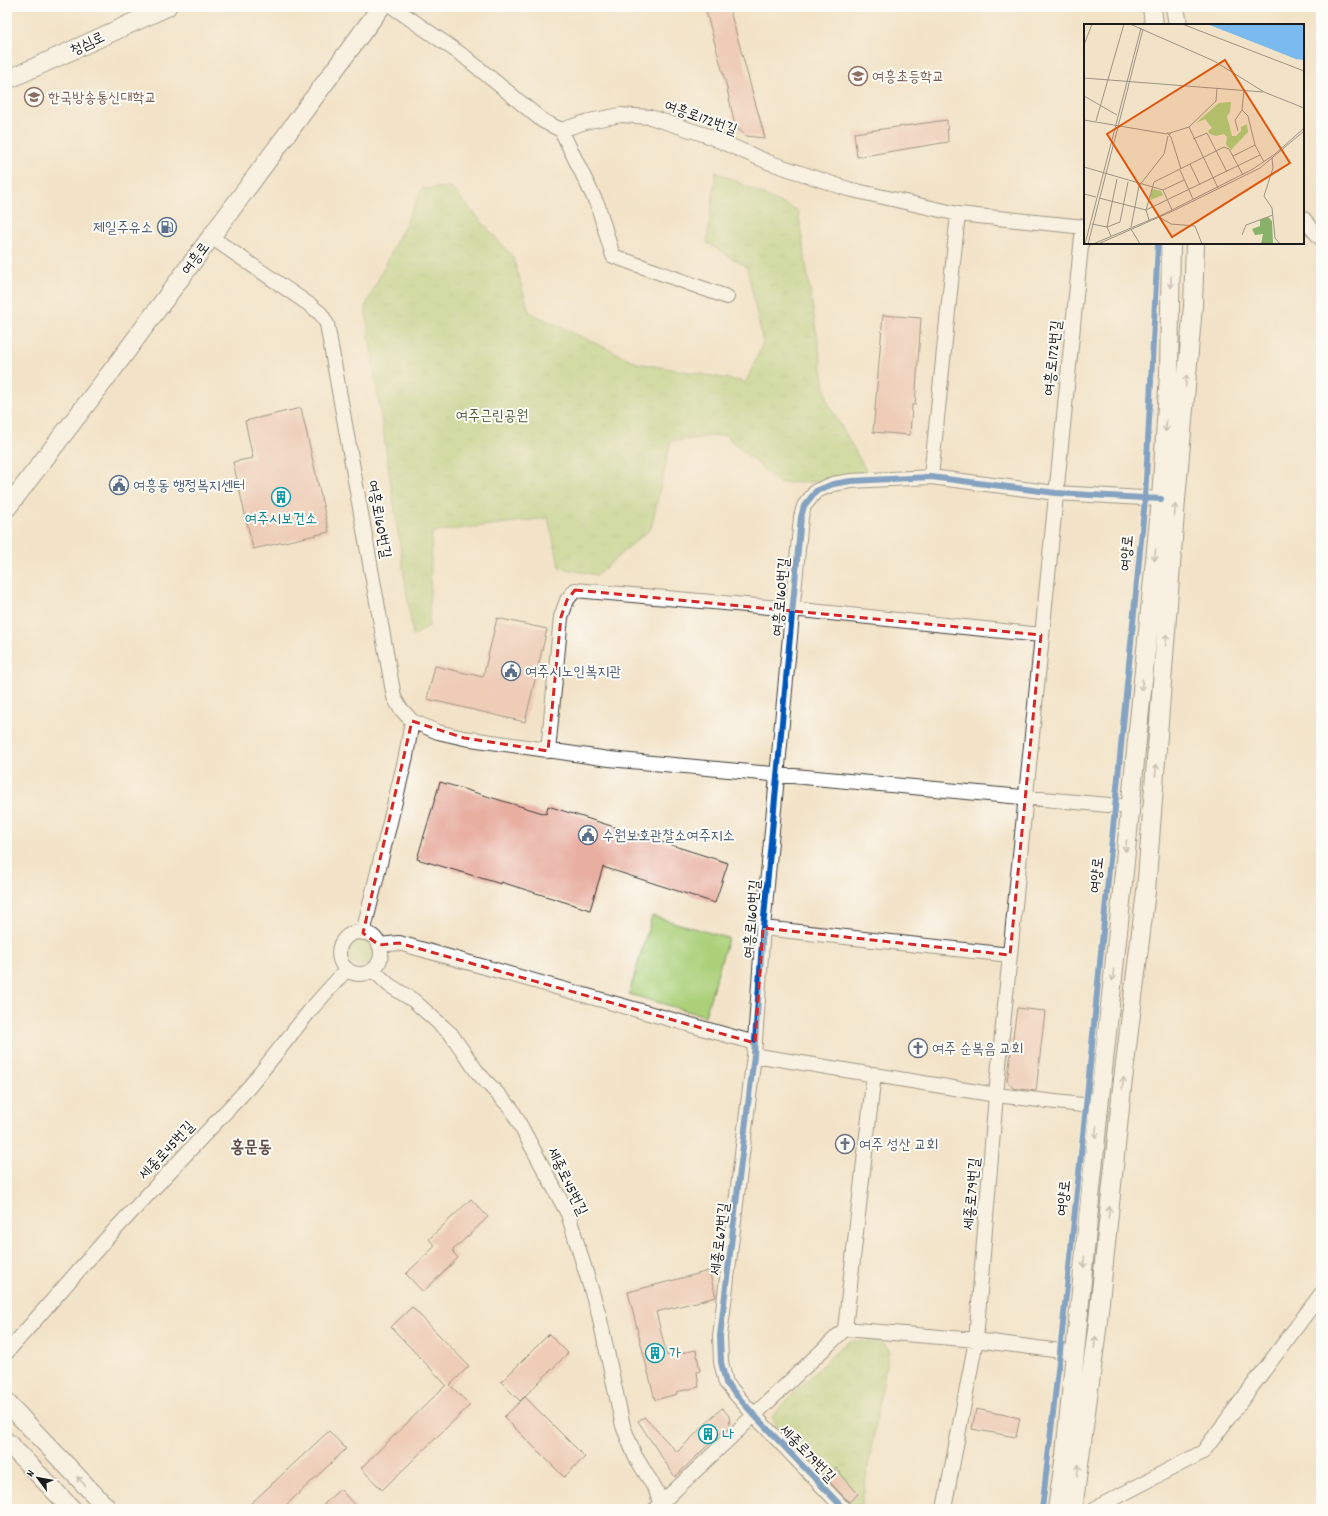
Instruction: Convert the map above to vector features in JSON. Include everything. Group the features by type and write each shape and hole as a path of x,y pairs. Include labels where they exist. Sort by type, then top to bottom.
{"street":[{"name":"청심로","path":"7,80 167,7"},
{"name":"여흥로","path":"7,508 211,237 381,7"},
{"path":"393,7 465,57 543,120 561,130 598,206 613,256 727,297"},
{"path":"1152,7 1154,24"},
{"path":"1175,7 1178,24"},
{"name":"여흥로172번길","path":"561,130 588,121 621,115 650,117 700,132 768,162 836,185 958,214 1084,226 1056,493"},
{"path":"931,477 958,214"},
{"path":"1304,219 1321,239"},
{"name":"여흥로160번길","path":"211,237 310,305 321,314 328,324 394,697 400,708 412,721 438,732 464,738 609,760 1130,807"},
{"name":"여양로","path":"1057,1509 1066,1455 1099,1107 1161,499 1169,374 1171,244"},
{"path":"1073,1509 1097,1330 1122,1088 1146,891 1176,500 1193,306 1195,244"},
{"name":"여흥로160번길","path":"754,1049 763,928 792,609 801,517 804,506 816,492 833,484 851,481 931,477 1056,493 1161,499"},
{"path":"996,1095 1056,493"},
{"name":"여흥로160번길","path":"548,751 561,617 567,600 575,590 792,609 1041,635"},
{"path":"363,933 406,756 412,721"},
{"path":"1130,807 1152,808"},
{"name":"여흥로160번길","path":"763,928 1010,955"},
{"path":"363,933 370,935 379,945 380,958 373,970 360,974 347,969 340,958 341,944 351,935 363,933"},
{"path":"379,945 399,943 754,1049 874,1074 996,1095 1099,1107"},
{"name":"세종로45번길","path":"7,1352 108,1237 250,1086 312,1008 347,969"},
{"name":"세종로45번길","path":"373,970 389,984 413,1000 451,1034 478,1073 511,1108 568,1214 599,1315 623,1426 635,1456 656,1490 659,1507"},
{"name":"세종로67번길","path":"754,1049 720,1336 720,1362 726,1384 754,1415"},
{"path":"659,1507 845,1329 874,1074"},
{"name":"세종로79번길","path":"944,1509 976,1340 996,1095"},
{"path":"1094,1509 1203,1452 1321,1294"},
{"path":"845,1329 976,1340 1076,1353"},
{"path":"7,1403 108,1509"},
{"name":"세종로79번길","path":"754,1415 844,1509"},
{"path":"7,1442 72,1509"}],"highlighted area":[{"path":"575,590 1041,635 1010,955 763,928 755,1043 399,943 379,945 363,933 412,721 464,738 548,751 561,617 567,600"}],"green space":[{"name":"여주근린공원","path":"716,172 798,211 827,401 868,474 810,482 779,483 725,435 671,441 651,528 597,575 560,568 548,518 432,532 429,626 413,636 365,307 422,189 451,187 513,257 529,312 638,363 746,382 763,343 747,267 707,243"},
{"path":"652,916 728,938 705,1016 629,994"},
{"path":"360,940 370,943 373,953 370,963 360,966 350,963 347,953 350,943"},
{"path":"855,1341 878,1343 889,1349 861,1507 858,1509 846,1504 780,1433 772,1417 777,1410 841,1347 849,1342"}],"building":[{"path":"705,7 729,7 765,138 746,136 735,126 726,84"},
{"path":"947,120 948,142 857,157 854,133"},
{"path":"883,315 921,318 915,405 912,405 910,435 873,432"},
{"name":"여주시보건소","path":"301,408 329,532 253,549 233,462 253,458 245,421"},
{"name":"여주시노인복지관","path":"497,618 547,629 525,722 427,699 435,666 483,677"},
{"path":"440,782 546,814 548,806 728,863 715,903 603,867 590,910 501,882 501,884 417,859"},
{"path":"1017,1008 1045,1011 1036,1091 1013,1088 1007,1081"},
{"path":"471,1199 488,1217 452,1251 458,1258 423,1292 406,1274 435,1246 429,1239"},
{"name":"가","path":"709,1271 716,1297 656,1312 667,1356 696,1350 700,1371 697,1372 699,1387 676,1392 677,1394 655,1400 628,1292"},
{"path":"412,1307 469,1366 450,1385 470,1405 382,1490 361,1468 446,1385 391,1327"},
{"path":"549,1334 568,1353 520,1401 501,1382"},
{"path":"525,1397 585,1457 564,1477 504,1417"},
{"path":"722,1408 729,1416 730,1424 675,1477 638,1421 644,1417 677,1452"},
{"path":"976,1409 1020,1418 1016,1437 972,1429"},
{"path":"329,1431 346,1449 282,1509 245,1509"},
{"path":"836,1468 858,1494 849,1502 825,1477"},
{"path":"340,1489 358,1509 319,1509"}],"cycle path":[{"path":"1042,1509 1086,1106 1145,499 1158,244"},
{"path":"844,1509 754,1415 726,1383 721,1362 720,1336 754,1055 763,928 801,517 804,506 816,491 833,484 851,481 931,477 1056,493 1161,499"}],"place":[{"name":"여흥초등학교","path":"858,76"},
{"name":"한국방송통신대학교","path":"34,97"},
{"name":"제일주유소","path":"167,227"},
{"name":"여흥동 행정복지센터","path":"119,485"},
{"name":"여주시보건소","path":"281,497"},
{"name":"여주시노인복지관","path":"511,671"},
{"name":"수원보호관찰소여주지소","path":"588,835"},
{"name":"여주 순복음 교회","path":"918,1048"},
{"name":"여주 성산 교회","path":"845,1144"},
{"name":"가","path":"655,1353"},
{"name":"나","path":"708,1434"}],"district":[{"name":"홍문동","path":"251,1146"}]}
